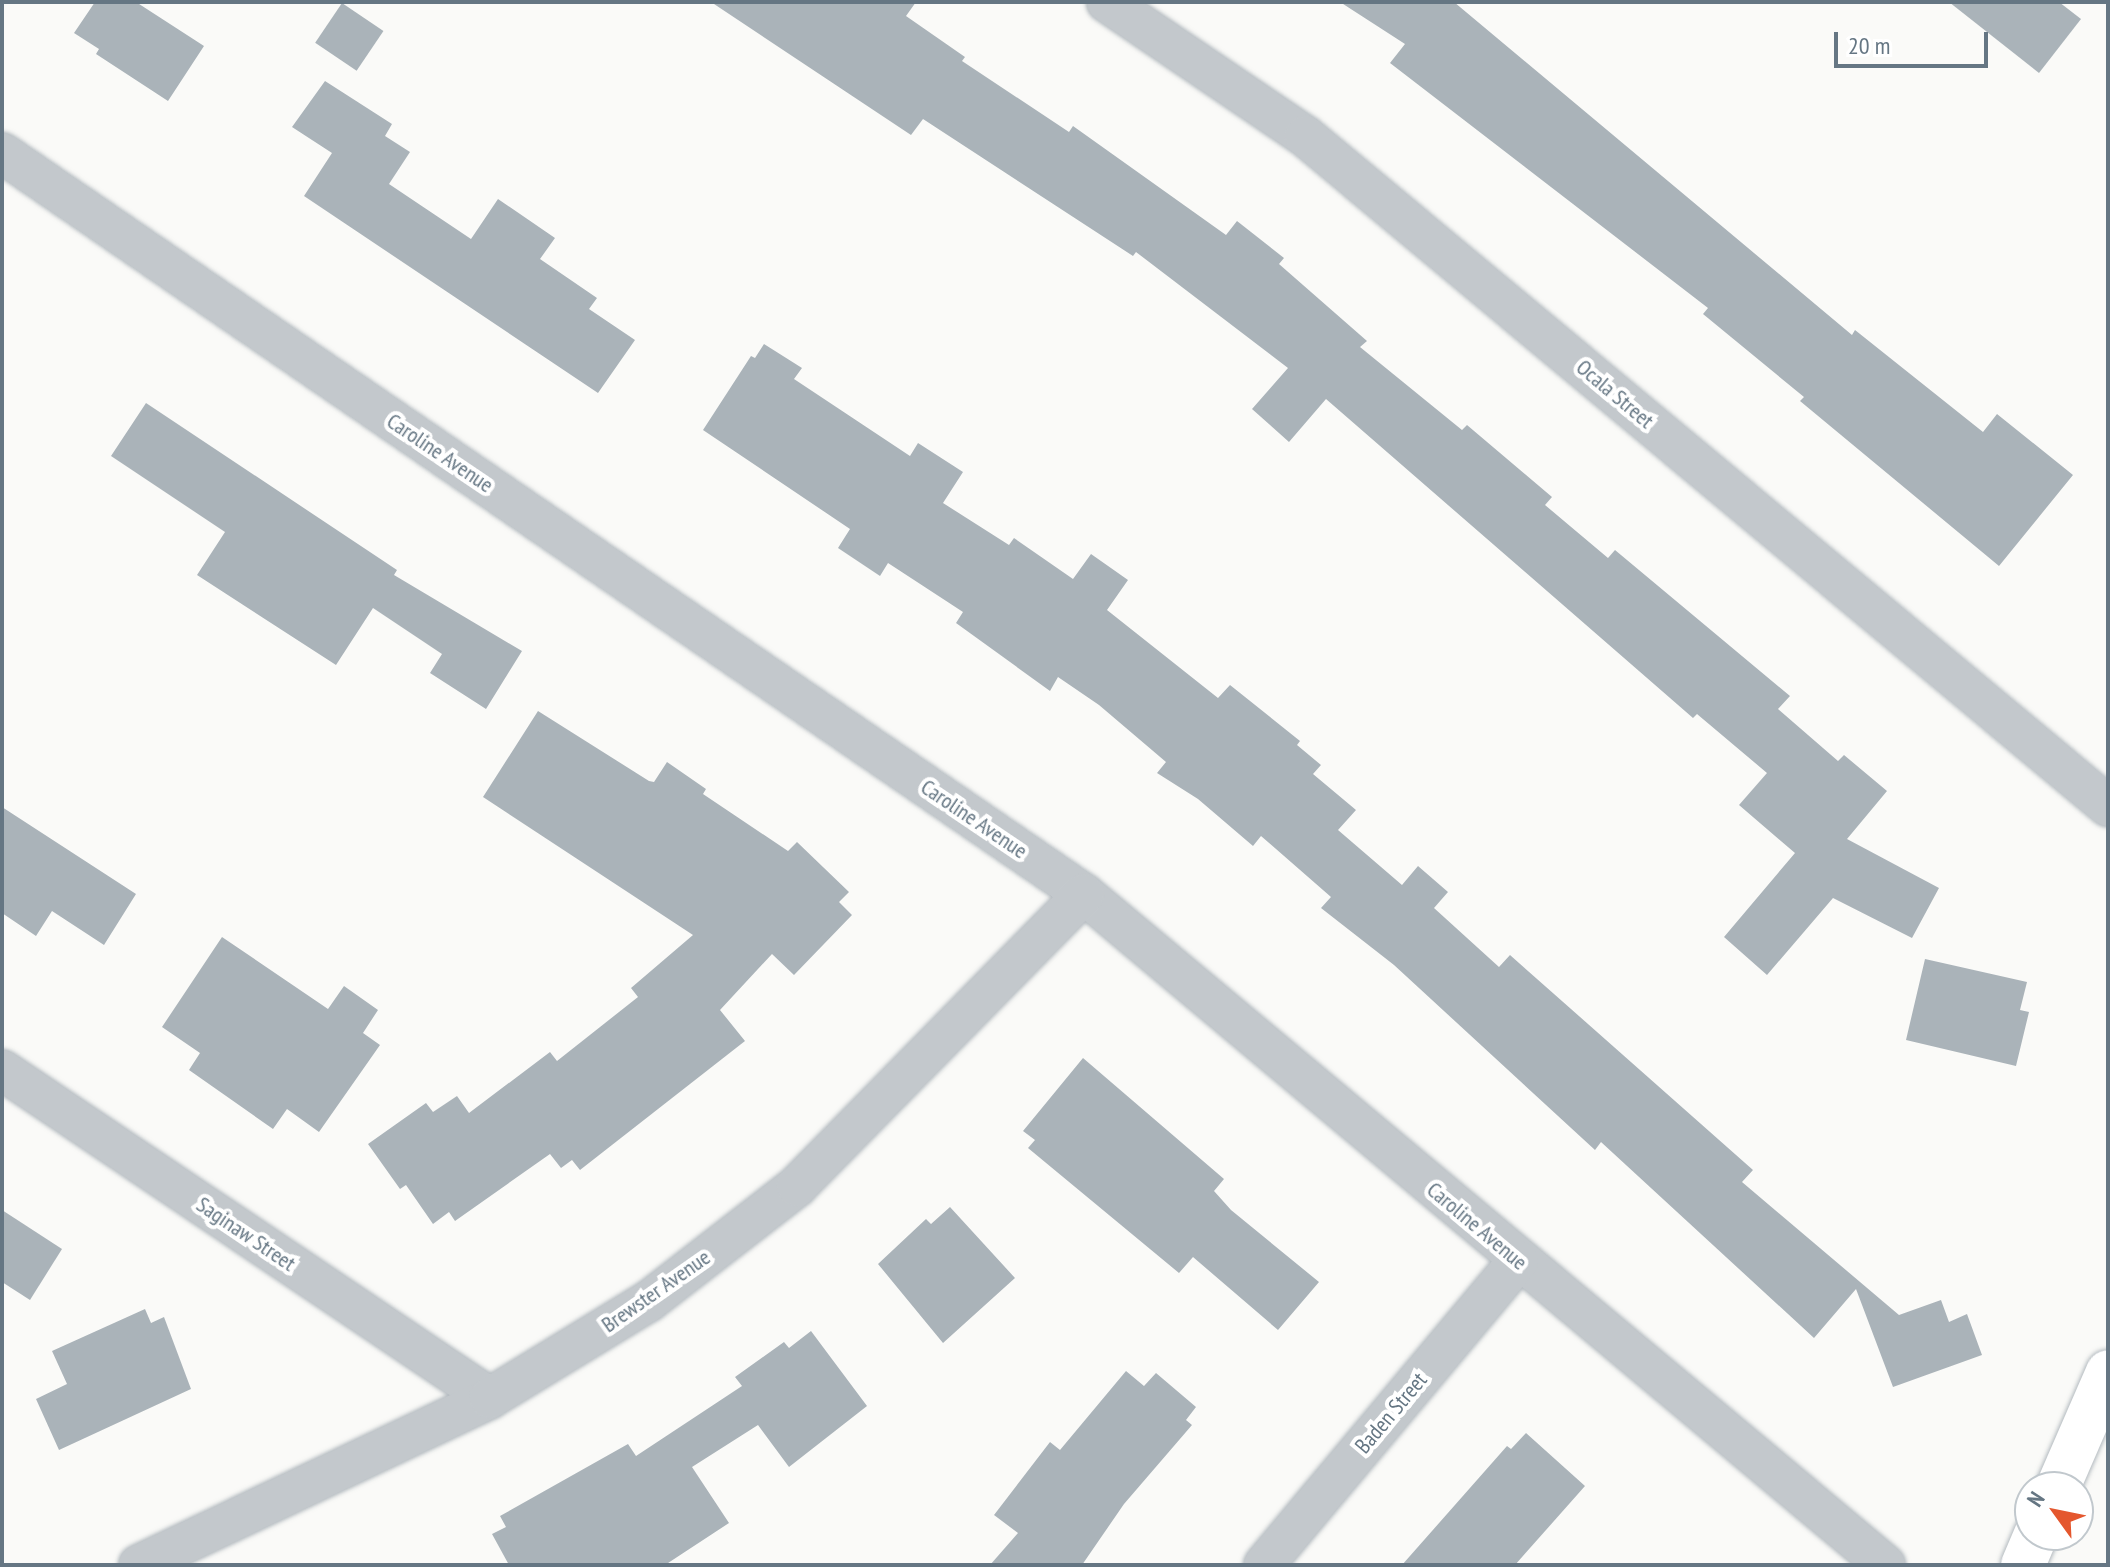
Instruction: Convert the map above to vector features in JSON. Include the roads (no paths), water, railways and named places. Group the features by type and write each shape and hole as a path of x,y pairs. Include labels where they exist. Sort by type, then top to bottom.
{"street":[{"name":"Ocala Street","path":"1107,2 1305,136 2108,806"},
{"name":"Caroline Avenue","path":"2,153 1084,894 1518,1261 1885,1565"},
{"name":"Brewster Avenue","path":"139,1565 490,1398 649,1301 797,1186 1084,894"},
{"name":"Saginaw Street","path":"2,1070 490,1398"},
{"name":"Baden Street","path":"1264,1565 1518,1261"},
{"path":"2065,1471 2108,1372"}]}
